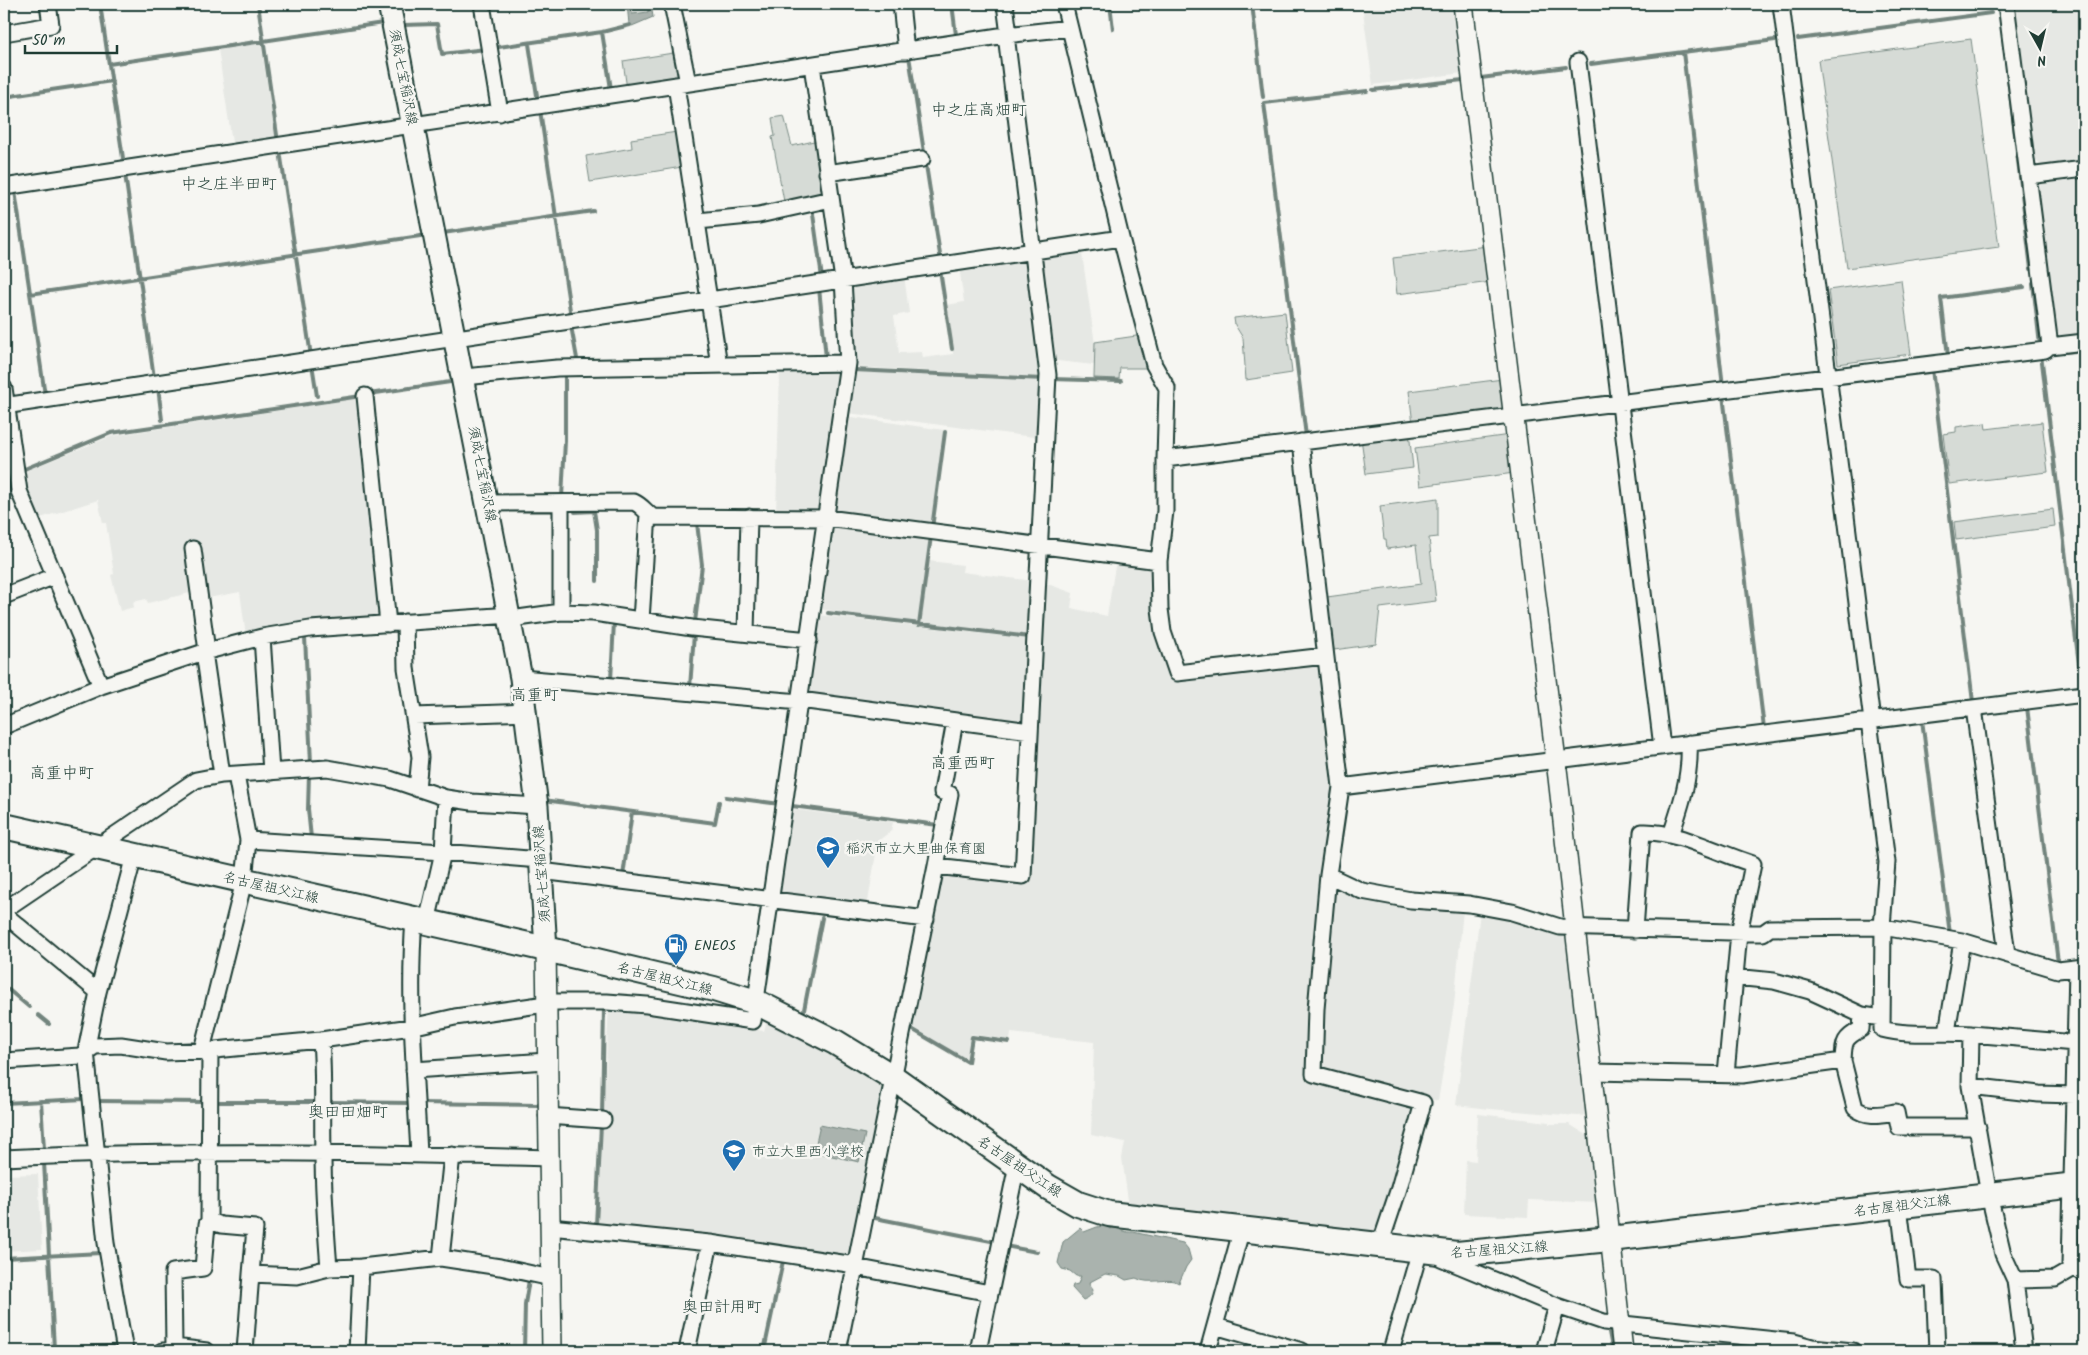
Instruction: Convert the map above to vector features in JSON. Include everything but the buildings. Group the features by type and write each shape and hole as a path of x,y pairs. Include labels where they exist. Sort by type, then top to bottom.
{"main road":[{"name":"須成七宝稲沢線","path":"389,4 489,503 522,678 537,806 546,949"},
{"name":"名古屋祖父江線","path":"4,826 546,949 714,989 756,1002 835,1042 894,1078 1048,1187 1094,1210 1149,1220 1242,1228 1422,1250 1465,1253 1610,1239 2078,1185"}],"street":[{"path":"4,33 52,26 48,4"},
{"path":"482,4 500,112"},
{"path":"672,4 698,221 719,365"},
{"path":"901,4 906,51"},
{"path":"936,866 1023,876 1048,375 1032,252 1005,4"},
{"path":"1064,4 1154,365 1167,388 1165,511 1159,561 1160,609 1163,632 1177,672 1325,656"},
{"path":"1463,4 1556,760 1618,1325 1623,1351"},
{"path":"1781,4 1887,862 1883,927 1882,1028 1900,1034 1922,1035 1947,1032 2075,1043"},
{"path":"2006,4 2050,346"},
{"path":"4,187 1007,35 1070,28"},
{"path":"1578,62 1662,747"},
{"path":"4,1060 80,1056 95,1046 121,1045 166,1052 321,1040 411,1027 455,1016 546,1003 607,1002 646,1005 753,1021 848,363 843,280 812,65"},
{"path":"828,173 922,159"},
{"path":"2028,176 2084,168"},
{"path":"698,221 759,215 831,199"},
{"path":"5,406 1121,238"},
{"path":"1165,460 2045,350 2050,346 2084,342"},
{"path":"464,377 556,368 848,363"},
{"path":"4,388 5,406 19,491 101,686"},
{"path":"365,396 388,624"},
{"path":"1301,442 1341,787 1328,875 1316,1009 1314,1074 1423,1103 1399,1188 1380,1245"},
{"path":"489,503 634,502 643,506 648,514 653,517 827,518 1159,561"},
{"path":"561,503 561,612"},
{"path":"641,620 648,514"},
{"path":"746,634 749,517"},
{"path":"193,549 206,651 229,775 248,840 244,881 206,1050 209,1221 207,1224 204,1268 173,1272 168,1349 207,1351"},
{"path":"4,596 55,576"},
{"path":"4,726 101,686 206,651 262,637 310,629 511,617 561,612 594,613 746,634 809,640"},
{"path":"405,622 406,668 420,757 417,789"},
{"path":"262,637 271,772"},
{"path":"522,678 800,701 1030,730"},
{"path":"1341,787 2084,694"},
{"path":"1974,708 2006,954"},
{"path":"414,716 527,712"},
{"path":"838,1351 950,794 942,792 955,720"},
{"path":"1672,835 1687,785 1690,757 1688,743"},
{"path":"98,992 5,909 196,780 229,775 327,768 390,778 446,798 472,802 537,806"},
{"path":"419,1154 411,1027 410,967 421,920 443,852 446,798"},
{"path":"1636,930 1642,832 1651,831 1672,835 1753,864 1739,932 1726,1074"},
{"path":"248,840 443,852 770,900 926,920"},
{"path":"125,1351 106,1244 86,1051 98,992 134,856"},
{"path":"1328,875 1362,891 1411,900 1469,904 1512,912 1560,927 1764,933 1770,928 1883,927 1962,941 2058,970 2081,967 2075,1043 2074,1095 2078,1185 2070,1266 2079,1270"},
{"path":"1947,1032 1962,941"},
{"path":"546,949 552,1351"},
{"path":"1735,977 1774,981 1810,992 1862,1015 1882,1018"},
{"path":"1862,1015 1861,1029 1848,1036 1844,1043 1843,1061 1855,1108 1860,1112 1875,1115 1896,1112 1899,1127 1978,1127"},
{"path":"1971,1034 1970,1086 1989,1195 2004,1254 2015,1280 2024,1351"},
{"path":"321,1040 324,1077 322,1153 329,1268"},
{"path":"414,1070 547,1061"},
{"path":"1591,1072 1742,1075 1843,1061"},
{"path":"1970,1086 2039,1094 2074,1095"},
{"path":"548,1116 603,1120"},
{"path":"4,1158 209,1152 419,1154 548,1158"},
{"path":"441,1258 452,1155"},
{"path":"978,1351 1017,1165"},
{"path":"1899,1206 1908,1279 1934,1279 1937,1351"},
{"path":"209,1221 221,1225 255,1228 245,1351"},
{"path":"550,1227 710,1243 855,1266 990,1292"},
{"path":"1208,1351 1242,1228"},
{"path":"687,1351 710,1243"},
{"path":"1391,1351 1422,1250 1558,1306 1604,1322 1750,1345 1794,1342 1812,1347 1853,1351"},
{"path":"251,1274 297,1276 329,1268 361,1267 441,1258 500,1267 551,1278"},
{"path":"357,1351 361,1267"},
{"path":"2015,1280 2055,1279 2079,1270"},
{"path":"1544,1351 1558,1306"},
{"path":"1215,1326 1302,1351"}],"shaded area":[{"path":"627,4 631,4 632,14 648,12 648,4 651,4 653,17 632,26 629,24"},
{"path":"1362,4 1454,4 1462,73 1373,85"},
{"path":"2062,4 2084,4 2084,161 2042,166 2035,160 2016,9"},
{"path":"1971,39 1999,247 1847,268 1818,60"},
{"path":"261,43 276,142 233,149 218,49"},
{"path":"673,53 678,79 627,89 623,61"},
{"path":"784,116 792,146 818,140 826,198 785,207 772,137 775,136 772,118"},
{"path":"677,132 682,167 590,182 586,156 632,148 631,139"},
{"path":"2084,176 2084,334 2062,337 2056,332 2037,188 2044,181"},
{"path":"1487,246 1491,282 1397,294 1393,258"},
{"path":"1081,247 1095,344 1094,365 1049,360 1035,254"},
{"path":"1027,256 1045,377 854,367 848,283 904,275 909,313 894,316 899,353 922,352 923,358 953,354 947,305 964,302 959,266"},
{"path":"1901,280 1911,354 1838,364 1828,290"},
{"path":"1285,312 1292,373 1246,380 1243,338 1235,325 1234,318"},
{"path":"1143,335 1152,368 1120,368 1119,379 1094,378 1095,342"},
{"path":"844,368 823,512 776,513 780,370"},
{"path":"853,371 1045,381 1042,438 848,413"},
{"path":"1503,379 1507,409 1498,413 1413,424 1409,391"},
{"path":"360,398 381,620 246,636 240,592 203,599 202,590 148,603 146,599 133,602 134,607 120,611 111,575 114,574 106,523 103,523 98,500 34,520 22,490 23,472 112,436"},
{"path":"852,417 944,430 930,529 833,516 847,419"},
{"path":"2042,422 2048,472 1949,484 1943,434 1956,432 1956,427 1985,423 1986,429"},
{"path":"1409,432 1413,468 1366,474 1361,438"},
{"path":"1510,435 1514,473 1420,486 1415,448"},
{"path":"1438,498 1438,537 1429,538 1436,601 1380,608 1376,644 1334,650 1327,597 1421,584 1416,545 1387,549 1380,506"},
{"path":"2053,509 2055,527 1956,540 1954,522"},
{"path":"832,522 929,535 918,623 819,609"},
{"path":"1116,560 1153,564 1158,631 1172,679 1314,662 1320,668 1334,782 1309,1077 1410,1104 1416,1112 1379,1231 1372,1235 1223,1214 1129,1207 1122,1158 1125,1142 1091,1135 1094,1042 1011,1033 1010,1040 971,1034 966,1059 910,1025 940,870 1026,880 1042,582 1073,593 1071,608 1107,616"},
{"path":"929,561 963,565 962,572 1034,581 1031,636 921,624"},
{"path":"818,615 1031,639 1026,727 806,699"},
{"name":"稲沢市立大里曲保育園","path":"790,809 893,822 891,831 878,841 867,908 777,897"},
{"path":"1331,885 1356,896 1378,902 1463,910 1454,1005 1438,1101 1319,1070"},
{"path":"1480,912 1505,916 1559,932 1571,940 1589,1115 1578,1116 1456,1105"},
{"name":"市立大里西小学校","path":"609,1005 764,1031 767,1019 886,1081 849,1258 598,1225"},
{"path":"1478,1114 1549,1122 1549,1124 1569,1124 1590,1137 1598,1203 1529,1200 1528,1217 1464,1214 1466,1160 1476,1161"},
{"path":"820,1125 865,1134 859,1162 814,1152"},
{"path":"38,1174 42,1249 4,1251 4,1175"},
{"path":"1104,1226 1183,1243 1188,1249 1191,1260 1179,1283 1170,1280 1147,1281 1136,1278 1126,1280 1119,1276 1105,1274 1090,1282 1089,1284 1093,1290 1090,1296 1083,1300 1072,1288 1073,1285 1078,1284 1081,1276 1076,1276 1070,1271 1062,1269 1058,1263 1063,1242 1080,1228 1084,1232"}],"waterway":[{"path":"100,4 124,165"},
{"path":"258,4 278,142"},
{"path":"952,4 956,35"},
{"path":"1110,4 1113,29"},
{"path":"1252,4 1263,97"},
{"path":"2019,6 2040,4"},
{"path":"1798,39 1991,13"},
{"path":"109,64 383,23"},
{"path":"403,25 437,24 442,54 486,49"},
{"path":"492,48 602,32 630,25"},
{"path":"602,32 611,89"},
{"path":"1591,64 1775,40"},
{"path":"529,44 538,102"},
{"path":"1683,52 1723,386"},
{"path":"913,55 909,56 941,261"},
{"path":"1481,81 1481,78 1566,67"},
{"path":"2007,68 2031,269"},
{"path":"1373,90 1463,80"},
{"path":"4,97 112,81"},
{"path":"1306,436 1264,103 1367,91"},
{"path":"540,110 571,317"},
{"path":"280,151 311,356"},
{"path":"125,174 154,378"},
{"path":"16,190 45,395"},
{"path":"812,207 822,278"},
{"path":"443,233 593,211"},
{"path":"30,294 427,235"},
{"path":"940,270 952,349"},
{"path":"2033,283 2040,345"},
{"path":"1948,356 1941,298 2024,287"},
{"path":"819,288 826,358"},
{"path":"571,326 578,364"},
{"path":"2066,352 2084,350"},
{"path":"2041,354 2082,689"},
{"path":"312,364 317,396"},
{"path":"1932,369 1973,702"},
{"path":"854,370 1044,379"},
{"path":"562,497 565,441 565,372"},
{"path":"1051,379 1121,381"},
{"path":"369,394 457,381"},
{"path":"158,387 162,420"},
{"path":"1723,395 1764,728"},
{"path":"22,470 111,433 361,396"},
{"path":"932,528 945,432"},
{"path":"4,478 11,475"},
{"path":"575,512 594,511 597,530 597,581"},
{"path":"695,622 702,565 697,523"},
{"path":"919,625 931,536"},
{"path":"828,613 1030,637"},
{"path":"611,680 614,622"},
{"path":"690,687 694,634"},
{"path":"305,637 311,763"},
{"path":"2083,700 2084,707"},
{"path":"2027,707 2058,963"},
{"path":"1922,720 1950,934"},
{"path":"1346,767 1348,780"},
{"path":"309,773 308,809 311,838"},
{"path":"726,797 780,804"},
{"path":"544,800 715,823 719,802"},
{"path":"792,806 938,825"},
{"path":"623,876 632,812"},
{"path":"803,1015 822,918"},
{"path":"4,986 29,1007"},
{"path":"602,1116 604,1008"},
{"path":"38,1015 49,1024"},
{"path":"910,1028 968,1062 972,1037 1009,1042"},
{"path":"79,1062 82,1080"},
{"path":"4,1103 84,1099 84,1094"},
{"path":"41,1101 44,1149"},
{"path":"97,1101 204,1101"},
{"path":"215,1102 319,1102"},
{"path":"328,1102 411,1103"},
{"path":"419,1103 539,1105"},
{"path":"596,1225 601,1125"},
{"path":"44,1162 54,1349 113,1346"},
{"path":"870,1217 996,1242"},
{"path":"2075,1231 2084,1230"},
{"path":"1005,1246 1037,1252"},
{"path":"4,1258 101,1253"},
{"path":"764,1351 783,1261"},
{"path":"524,1351 525,1304 529,1280"},
{"path":"1609,1332 1612,1347"}],"place":[{"name":"稲沢市立大里曲保育園","path":"828,869"},
{"name":"ENEOS","path":"676,966"},
{"name":"市立大里西小学校","path":"734,1172"}],"district":[{"name":"中之庄高畑町","path":"979,109"},
{"name":"中之庄半田町","path":"229,183"},
{"name":"高重町","path":"535,694"},
{"name":"高重西町","path":"963,762"},
{"name":"高重中町","path":"62,772"},
{"name":"奥田田畑町","path":"348,1111"},
{"name":"奥田計用町","path":"722,1306"}]}
